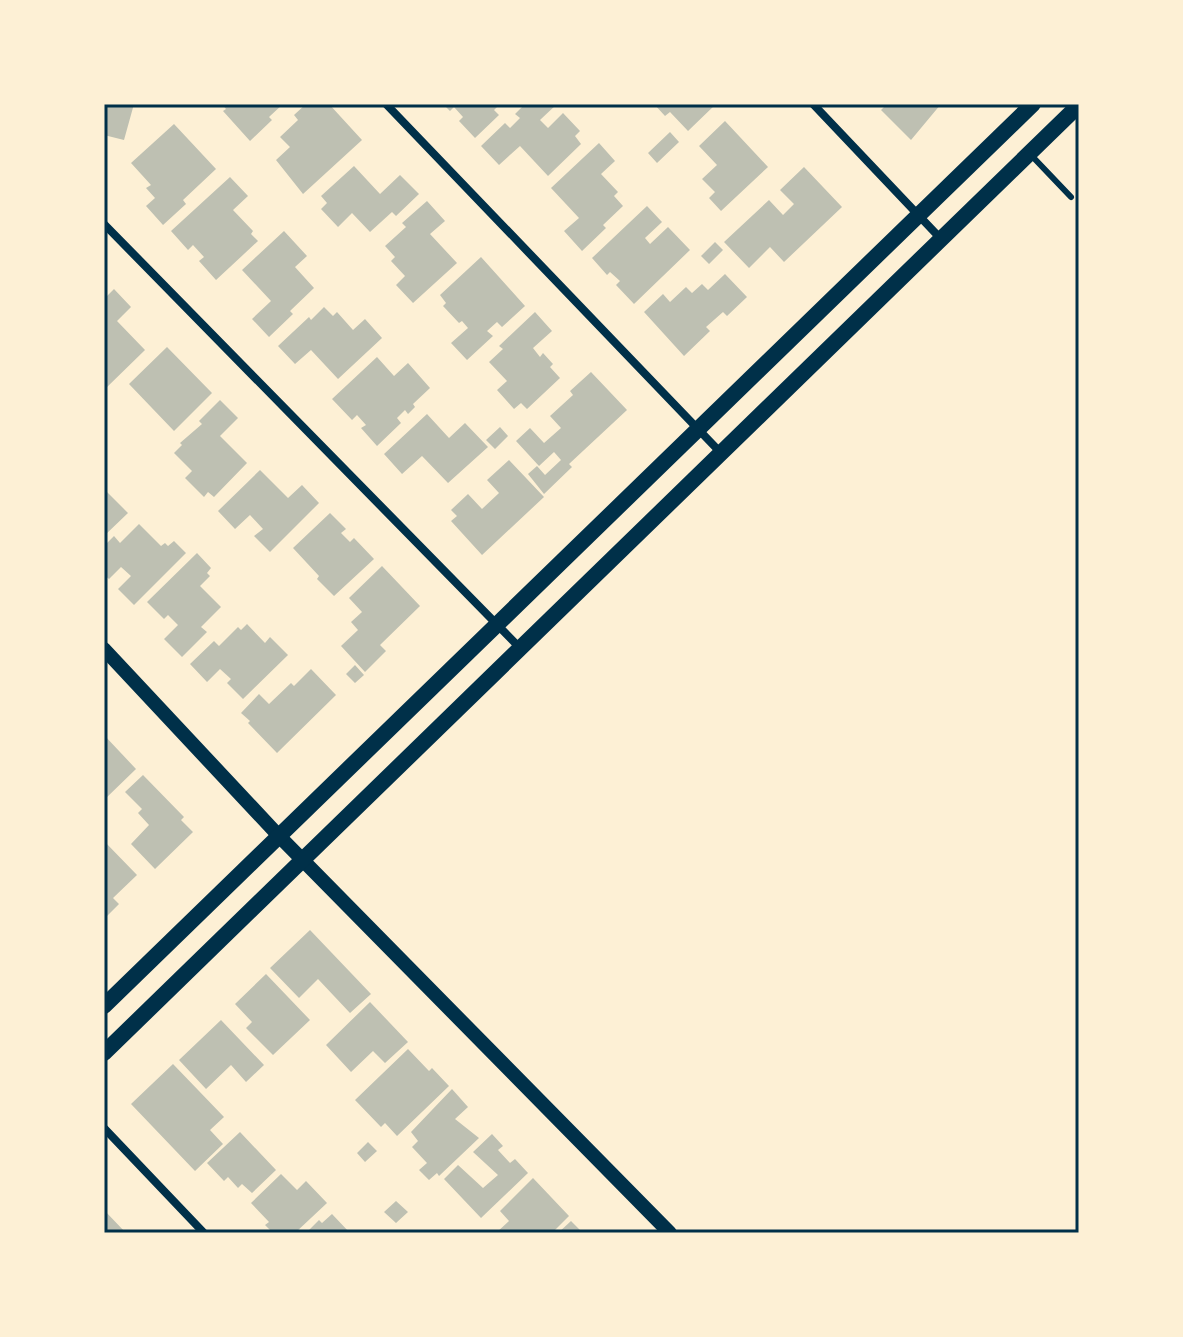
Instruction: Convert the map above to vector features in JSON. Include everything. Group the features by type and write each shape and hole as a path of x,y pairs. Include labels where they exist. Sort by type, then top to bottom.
{"main road":[{"path":"104,1006 1033,104"},
{"path":"104,1053 1079,105"}],"street":[{"path":"386,104 721,453"},
{"path":"813,104 943,240"},
{"path":"104,224 521,649"},
{"path":"104,649 278,835 670,1233"},
{"path":"104,1128 204,1233"}],"lane":[{"path":"1030,154 1071,197"}],"building":[{"path":"104,104 134,104 124,140 104,135"},
{"path":"222,104 283,104 269,117 272,120 250,141 223,111 226,109"},
{"path":"306,104 329,104 362,140 303,194 276,160 290,147 280,137 298,120 294,115"},
{"path":"443,104 500,104 494,110 499,115 475,138 459,121 463,117 454,107 450,111"},
{"path":"525,104 557,104 540,120 548,128 563,113 580,131 575,136 581,144 548,176 520,146 499,165 481,146 505,123 510,128 520,118 515,114"},
{"path":"654,104 716,104 688,131 670,112 665,116"},
{"path":"881,104 941,104 911,140 881,110 884,107"},
{"path":"725,121 768,167 721,211 709,198 715,192 702,179 717,165 699,146"},
{"path":"174,124 216,169 183,200 186,204 163,225 146,206 155,198 146,188 151,185 131,163"},
{"path":"670,132 679,142 657,163 648,153"},
{"path":"599,143 615,161 601,174 618,192 614,196 623,206 582,251 564,231 579,218 551,188"},
{"path":"354,166 380,194 400,175 419,194 396,216 392,212 370,232 352,213 338,227 321,209 327,203 321,196"},
{"path":"804,167 842,207 784,262 770,247 749,268 724,242 769,200 783,215 794,204 780,190"},
{"path":"230,177 248,196 233,210 258,241 216,280 199,261 204,257 193,245 188,250 171,231"},
{"path":"427,201 445,221 430,234 457,263 413,303 396,285 405,276 391,261 395,257 385,246 406,227 402,223"},
{"path":"647,206 662,222 645,238 650,244 668,227 690,250 634,304 616,285 620,281 610,272 607,275 592,258"},
{"path":"284,231 307,256 295,267 314,288 269,337 252,319 271,301 242,270"},
{"path":"715,242 723,250 709,264 701,256"},
{"path":"481,257 525,306 502,327 497,322 487,331 493,336 467,360 451,343 468,328 443,306 446,303 440,295"},
{"path":"725,274 747,297 727,316 723,312 706,327 710,331 684,356 644,312 663,294 670,302 686,287 692,293 702,284 708,290"},
{"path":"114,289 131,307 117,321 145,350 104,390 104,299"},
{"path":"324,307 333,316 337,312 353,330 365,319 382,338 338,379 311,350 295,364 278,346"},
{"path":"535,312 552,331 533,348 540,357 543,353 553,364 550,367 560,378 527,409 521,403 514,409 497,390 507,381 489,362 503,349 499,346"},
{"path":"167,347 212,393 174,431 129,384"},
{"path":"377,357 394,376 408,363 430,388 413,404 415,407 408,414 405,410 397,418 401,423 377,446 361,428 366,425 357,415 352,420 332,399"},
{"path":"591,372 627,410 569,464 572,467 544,494 528,474 537,466 545,475 561,460 554,452 539,466 516,441 530,428 544,443 561,428 550,416 573,395 570,391"},
{"path":"220,400 238,418 220,436 247,463 214,497 208,492 204,497 185,478 192,471 174,453"},
{"path":"427,414 449,438 465,423 488,447 448,483 422,456 402,474 384,454"},
{"path":"500,427 508,436 495,449 486,440"},
{"path":"509,460 544,497 482,555 451,521 457,516 451,510 468,494 482,509 499,493 487,480"},
{"path":"260,470 288,498 302,485 319,503 270,552 254,536 263,529 250,515 235,529 218,511"},
{"path":"104,489 128,513 104,536"},
{"path":"330,513 346,529 341,533 350,542 354,538 374,559 334,596 293,548"},
{"path":"139,524 161,546 165,543 168,546 174,541 186,553 134,605 118,589 131,576 121,567 109,579 104,575 104,546 114,536 120,543"},
{"path":"197,553 211,568 207,573 210,576 200,586 221,607 201,627 207,632 182,657 164,639 178,625 168,615 164,619 147,602"},
{"path":"382,566 420,606 380,645 386,651 365,672 341,646 358,630 351,622 362,612 349,598"},
{"path":"247,624 265,643 270,637 288,655 243,699 227,683 231,679 220,669 207,682 190,664 214,641 219,646 238,627 241,630"},
{"path":"355,665 364,675 355,683 346,674"},
{"path":"311,669 336,695 277,753 241,713 259,694 269,704"},
{"path":"104,735 136,769 104,800"},
{"path":"143,775 184,817 181,820 193,832 155,869 131,844 149,825 138,813 142,809 125,792"},
{"path":"104,841 137,875 113,898 119,904 104,919"},
{"path":"310,930 371,994 350,1013 318,979 299,998 270,968"},
{"path":"266,974 310,1020 273,1055 246,1028 252,1022 235,1004"},
{"path":"370,1002 408,1042 385,1063 373,1051 351,1072 326,1045"},
{"path":"221,1020 264,1065 246,1082 231,1065 206,1089 179,1060"},
{"path":"408,1049 449,1086 397,1136 385,1123 381,1127 355,1100"},
{"path":"173,1064 224,1117 210,1130 223,1144 195,1171 131,1104"},
{"path":"452,1089 468,1107 455,1119 479,1138 439,1176 437,1173 429,1180 419,1170 427,1163 412,1147 418,1141 411,1132"},
{"path":"240,1132 276,1170 252,1193 242,1184 238,1188 228,1177 224,1181 207,1163"},
{"path":"492,1134 503,1146 498,1150 510,1163 515,1159 528,1173 481,1218 444,1179 458,1165 483,1188 498,1175 473,1152"},
{"path":"368,1142 377,1151 365,1162 357,1153"},
{"path":"281,1174 297,1190 306,1181 327,1203 295,1233 273,1233 265,1225 269,1222 251,1203"},
{"path":"533,1178 569,1216 552,1233 496,1233 509,1221 500,1211"},
{"path":"396,1201 408,1212 396,1223 384,1212"},
{"path":"104,1210 126,1233 104,1233"},
{"path":"332,1214 350,1233 306,1233 319,1220 322,1223"},
{"path":"571,1221 583,1233 558,1233"}]}
